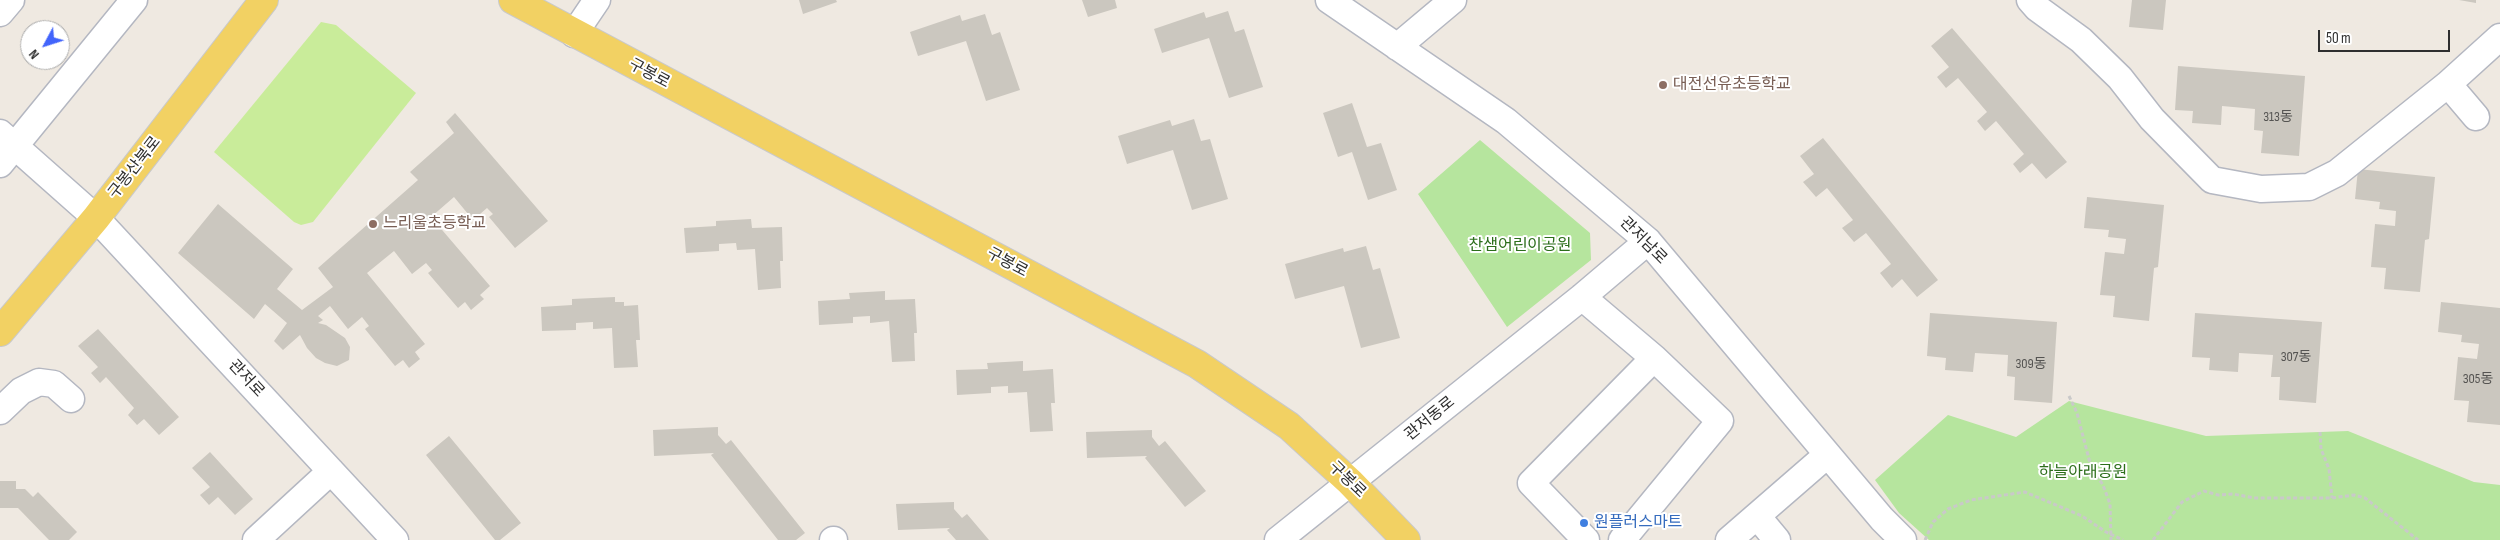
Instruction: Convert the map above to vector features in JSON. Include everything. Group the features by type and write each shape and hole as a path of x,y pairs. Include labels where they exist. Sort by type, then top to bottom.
{"main road":[{"name":"구봉산북로","path":"0,332 96,218 264,0"},
{"name":"구봉로","path":"513,0 1197,364 1289,426 1350,482 1406,540"}],"street":[{"path":"0,13 11,0"},
{"path":"5,147 134,0"},
{"path":"574,34 597,0"},
{"name":"관저남로","path":"1329,0 1506,121 1648,241 1827,455 1882,519 1903,540"},
{"path":"1397,47 1454,0"},
{"path":"2030,0 2037,8 2081,40 2120,78 2152,119 2212,180 2260,189 2309,187 2337,173 2448,84 2500,37"},
{"path":"2448,84 2476,117"},
{"name":"관저로","path":"5,147 96,218 395,540"},
{"name":"관저동로","path":"1278,540 1582,298 1648,241"},
{"path":"1582,298 1654,358 1720,421 1622,540"},
{"path":"1586,540 1531,483 1654,358"},
{"path":"0,411 21,391 39,382 54,384 71,399"},
{"path":"1728,540 1827,455"},
{"path":"256,540 331,471"},
{"path":"1757,516 1777,540"}],"path":[{"path":"2069,396 2077,414 2091,467 2103,485 2110,504 2112,540"},
{"path":"2320,432 2321,449 2329,469 2332,498"},
{"path":"2153,540 2182,502 2204,491 2218,495 2233,494 2254,498 2332,498 2354,495 2365,498 2418,540"},
{"path":"1925,540 1933,522 1948,509 1971,500 2025,492 2082,516 2106,532 2112,533 2123,540"}],"green space":[{"path":"321,22 336,25 416,93 313,222 301,225 294,222 214,152"},
{"name":"찬샘어린이공원","path":"1480,140 1590,233 1591,260 1507,327 1418,194"},
{"name":"하늘아래공원","path":"2069,401 2206,436 2348,431 2474,482 2500,485 2500,540 1929,540 1899,513 1875,480 1948,415 2016,437"}],"building":[{"path":"799,0 836,0 837,2 803,14"},
{"path":"1082,0 1115,0 1117,8 1088,17"},
{"path":"2132,0 2166,0 2163,30 2129,27"},
{"path":"2459,0 2476,0 2476,3"},
{"path":"1228,11 1235,32 1244,29 1263,87 1229,98 1209,38 1162,53 1154,29 1204,12 1206,18"},
{"path":"985,14 992,35 1000,32 1020,90 986,101 966,41 918,56 910,32 960,15 962,21"},
{"path":"1952,28 2067,162 2046,179 2032,163 2020,173 2013,164 2024,154 1996,121 1985,131 1977,121 1987,112 1958,78 1946,88 1937,77 1949,67 1931,46"},
{"path":"2178,66 2305,76 2299,156 2261,153 2263,131 2254,130 2255,109 2222,106 2221,125 2192,123 2193,111 2175,110"},
{"path":"1352,103 1367,147 1381,143 1397,190 1368,200 1352,152 1338,157 1323,113"},
{"path":"455,113 548,221 515,248 489,217 493,214 487,208 473,220 454,197 431,217 490,286 480,295 484,299 471,310 465,302 458,308 428,273 432,270 426,263 412,274 394,251 367,273 425,344 415,352 420,359 409,368 403,360 395,366 365,329 369,326 362,317 348,329 330,306 318,316 323,320 318,323 326,325 345,338 350,347 349,360 337,366 325,363 316,358 307,348 300,335 283,350 274,341 287,323 265,304 254,319 178,253 218,204 293,269 277,289 302,310 333,287 318,268 418,180 410,172 454,133 446,122"},
{"path":"1194,119 1201,141 1210,139 1228,199 1192,210 1173,150 1127,164 1118,136 1170,120 1172,126"},
{"path":"1823,138 1938,280 1917,297 1902,279 1892,288 1880,273 1891,264 1866,233 1854,242 1842,228 1853,220 1827,188 1816,197 1803,182 1814,174 1800,156"},
{"path":"2358,169 2435,177 2429,239 2425,240 2420,292 2384,289 2386,268 2371,267 2375,224 2395,226 2396,211 2379,209 2380,202 2355,199"},
{"path":"2087,197 2164,205 2158,267 2154,268 2149,321 2113,317 2115,296 2100,295 2105,252 2124,254 2126,239 2108,237 2109,230 2084,228"},
{"path":"751,219 752,228 782,227 783,261 780,261 781,288 758,290 755,249 737,250 736,243 719,244 719,251 686,253 684,228 716,226 716,221"},
{"path":"1366,246 1373,270 1380,268 1400,338 1361,348 1344,286 1295,299 1285,264 1343,248 1344,252"},
{"path":"885,291 885,300 915,299 917,333 914,333 915,361 892,362 889,321 870,323 870,316 853,317 853,323 819,325 818,301 850,299 849,293"},
{"path":"615,297 615,302 624,302 624,306 638,305 640,340 636,340 638,367 614,368 612,328 593,329 593,322 576,323 576,330 542,331 541,307 572,305 572,299"},
{"path":"2441,302 2500,308 2500,425 2467,422 2469,401 2454,400 2458,357 2477,359 2479,344 2461,342 2462,335 2438,332"},
{"path":"1930,313 2057,322 2052,403 2014,400 2015,377 2007,376 2008,355 1975,353 1973,372 1945,370 1946,358 1927,356"},
{"path":"2195,313 2322,322 2316,403 2279,400 2280,377 2271,377 2273,355 2239,353 2238,372 2209,370 2210,358 2192,357"},
{"path":"98,329 179,417 159,435 144,419 137,425 128,415 134,408 106,377 100,383 91,373 98,367 78,346"},
{"path":"1023,361 1023,371 1053,369 1055,403 1051,403 1053,431 1030,432 1027,392 1008,393 1008,386 991,387 991,393 957,395 956,370 988,369 987,363"},
{"path":"718,427 718,435 726,444 731,440 805,533 796,540 778,540 711,455 714,453 654,456 653,430"},
{"path":"1152,430 1152,437 1159,446 1165,441 1206,491 1185,507 1145,458 1147,456 1087,458 1086,432"},
{"path":"449,436 521,523 500,540 495,540 426,455"},
{"path":"210,452 253,499 235,515 218,497 209,505 200,495 210,487 192,468"},
{"path":"0,481 16,481 16,489 25,489 33,497 38,492 77,532 69,540 49,540 18,508 0,508"},
{"path":"954,502 954,509 962,518 967,514 989,540 956,540 947,530 950,528 898,530 896,504"}],"place":[{"name":"대전선유초등학교","path":"1663,85"},
{"name":"느리울초등학교","path":"373,224"},
{"name":"원플러스마트","path":"1584,523"}]}
